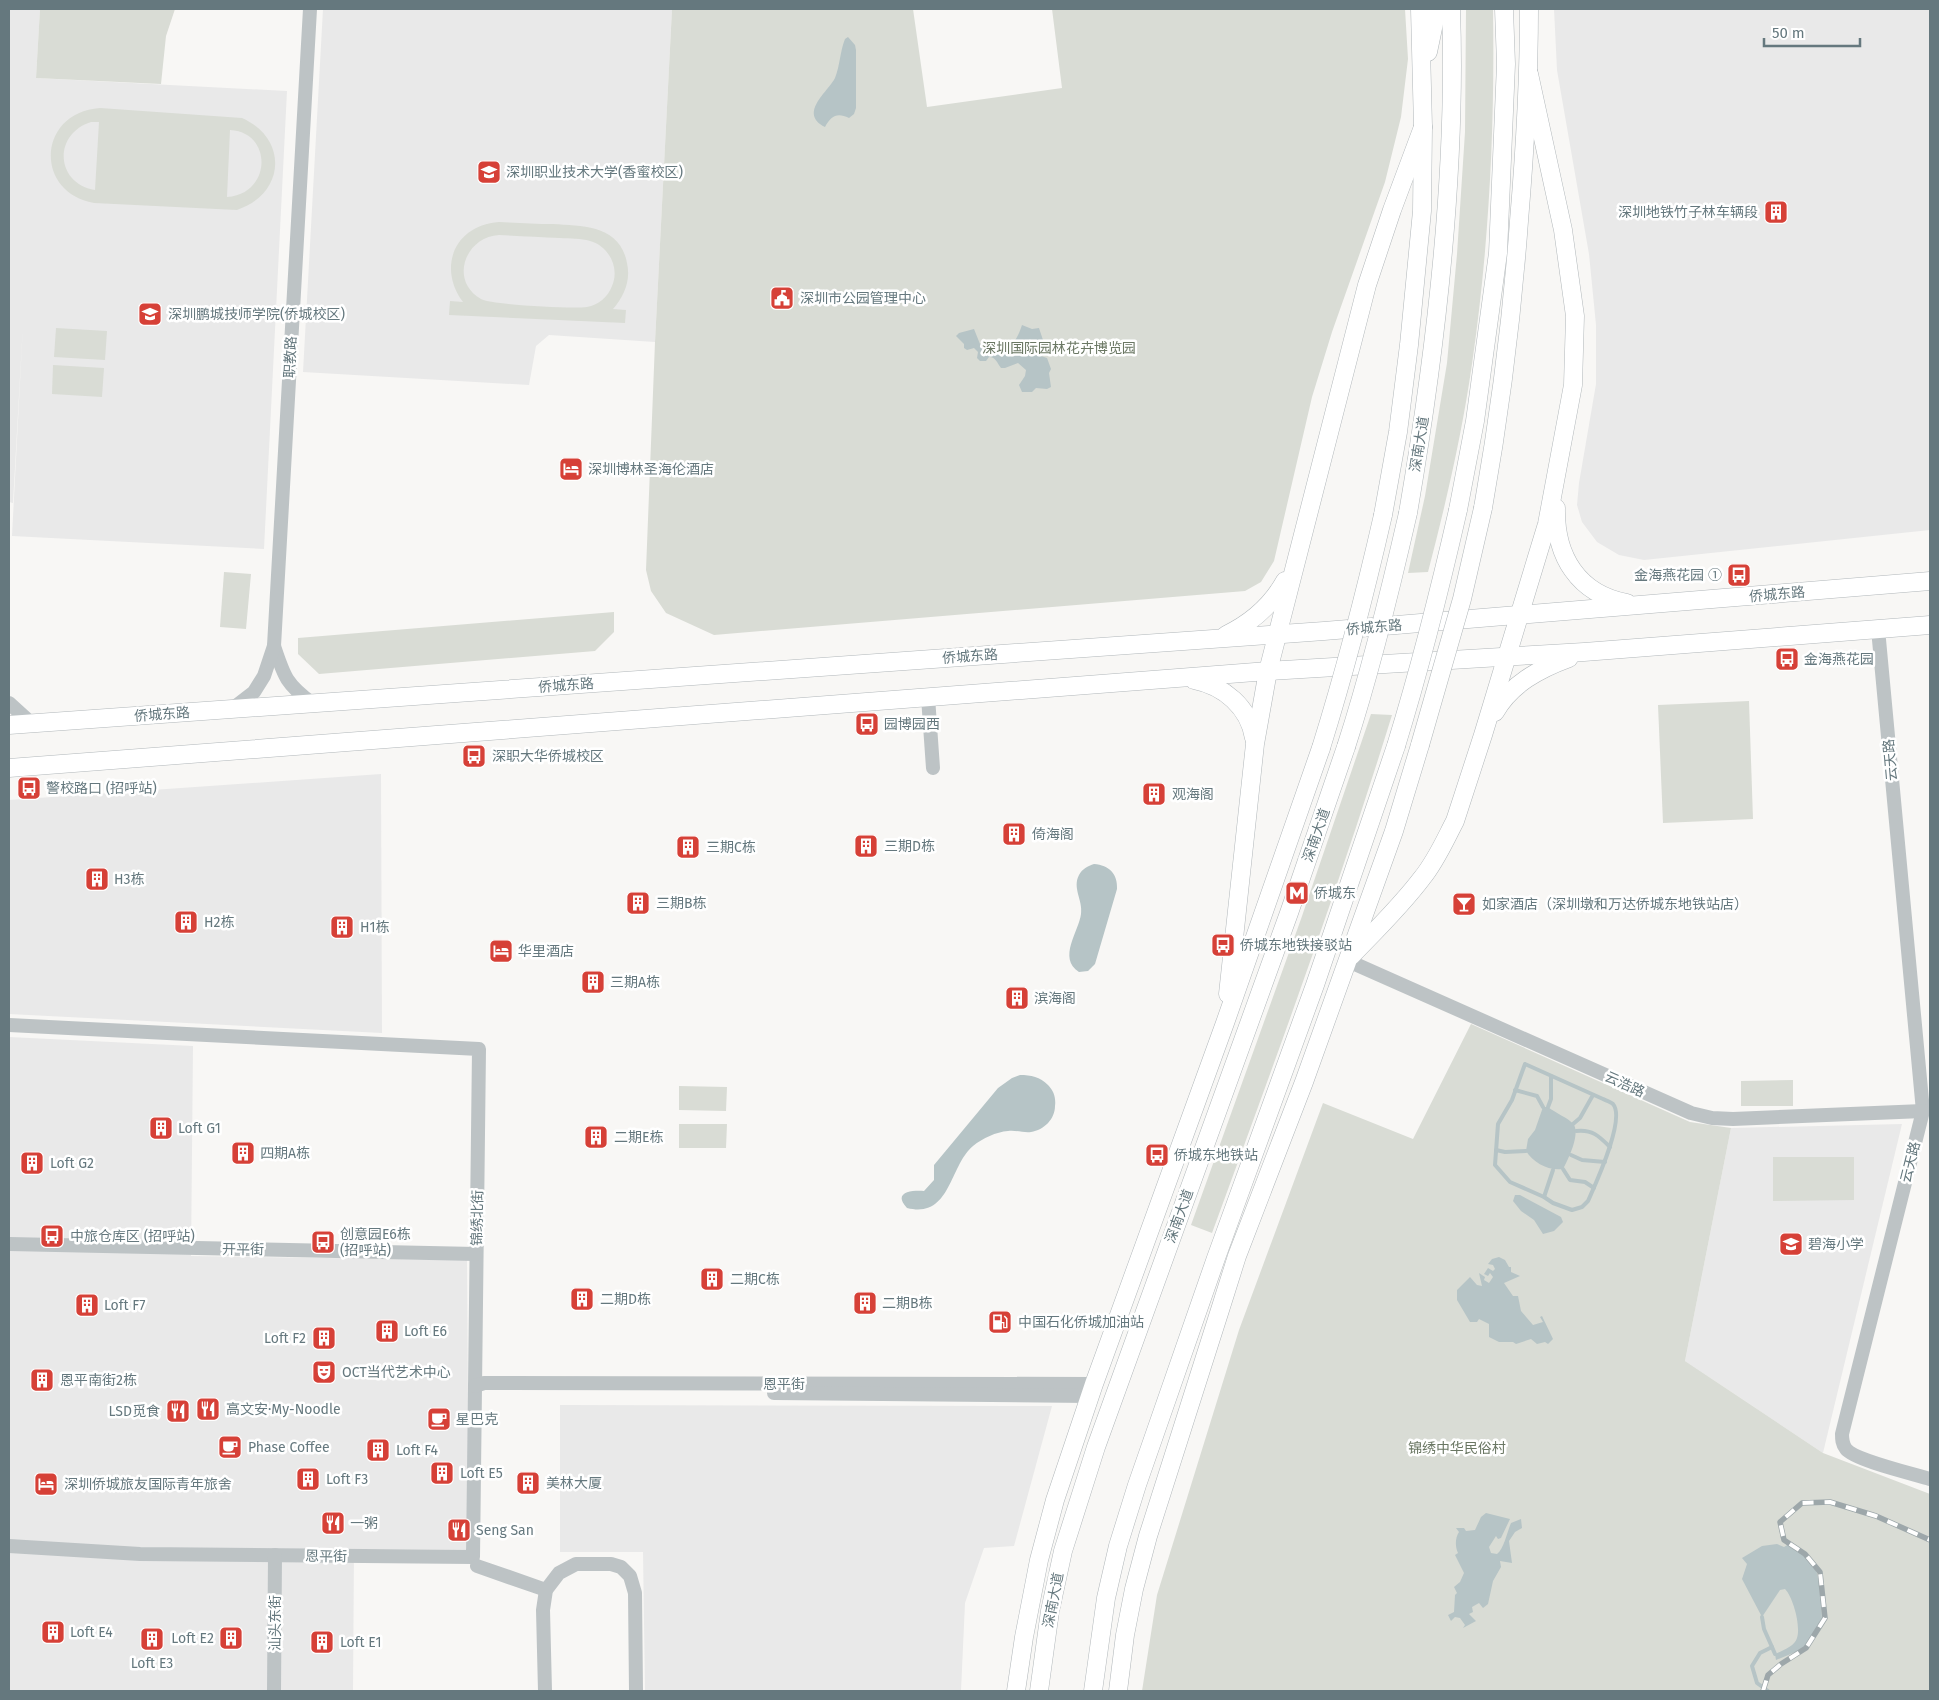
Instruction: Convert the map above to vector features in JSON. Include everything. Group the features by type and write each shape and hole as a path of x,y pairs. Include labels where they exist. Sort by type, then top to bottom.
{"main road":[{"path":"1016,1691 1038,1560 1055,1500 1120,1310 1225,1023 1321,748 1361,609 1383,515 1398,432 1410,336 1422,212 1423,127 1420,9"},
{"path":"1422,84 1437,9"},
{"name":"深南大道","path":"1039,1691 1050,1611 1063,1551 1096,1447 1289,913 1346,747 1365,687 1389,599 1408,513 1422,429 1443,244 1451,135 1451,9"},
{"path":"1093,1691 1106,1598 1118,1546 1137,1485 1315,985 1396,746 1417,679 1436,606 1458,510 1475,421 1498,253 1506,64 1504,9"},
{"path":"1118,1691 1125,1635 1145,1545 1237,1256 1304,1082 1394,830 1462,599 1483,508 1508,349 1520,218 1529,74 1529,9"},
{"path":"1346,960 1388,918 1423,877 1441,850 1455,820 1483,735 1547,524 1573,385 1575,316 1563,230 1529,74"},
{"path":"1225,1023 1255,744 1276,634 1367,285 1423,127"},
{"path":"1556,477 1556,524 1564,557 1574,573 1603,596 1644,606"},
{"path":"1220,638 1240,628 1270,604 1294,566"},
{"name":"侨城东路","path":"9,725 1276,634 1644,606 1930,581"},
{"path":"10,768 1268,671 1584,652 1930,625"},
{"path":"1483,735 1499,705 1513,687 1546,667 1584,652"},
{"path":"1182,678 1202,682 1216,688 1239,704 1253,730 1255,744"},
{"path":"1120,1310 1167,1248"},
{"path":"1165,1404 1220,1310"},
{"path":"1063,1551 1068,1486 1080,1426"}],"street":[{"name":"职教路","path":"232,709 254,692 264,676 274,646 310,9"},
{"name":"云天路","path":"1878,629 1923,1111 1842,1434 1842,1442 1846,1449 1858,1456 1930,1479"},
{"name":"职教路","path":"274,646 283,673 294,690 312,703"},
{"path":"928,697 932,768"},
{"path":"9,704 31,723"},
{"name":"云浩路","path":"1346,960 1691,1113 1712,1118 1733,1119 1923,1111"},
{"name":"锦绣北街","path":"9,1025 479,1050 475,1386"},
{"name":"开平街","path":"9,1244 476,1254"},
{"name":"恩平街","path":"475,1386 484,1383 1092,1390"},
{"path":"475,1386 475,1562 486,1582"},
{"name":"恩平街","path":"9,1546 140,1554 275,1555 475,1562 546,1590"},
{"name":"汕头东街","path":"274,1691 275,1555"},
{"path":"545,1691 543,1610 546,1590 559,1573 576,1564 611,1564 621,1567 630,1576 635,1593 636,1691"}],"shaded area":[{"name":"深圳鹏城技师学院(侨城校区)","path":"9,9 40,9 36,78 287,91 264,549 12,536 23,324 13,503 9,502"},
{"name":"深圳职业技术大学(香蜜校区)","path":"323,9 672,9 655,342 549,335 536,346 529,385 303,372"},
{"path":"1554,9 1930,9 1930,530 1644,560 1619,555 1597,542 1582,522 1577,505 1596,384 1596,325 1589,254 1557,70"},
{"path":"848,37 855,45 856,50 856,108 854,114 849,118 841,115 835,116 825,127 817,121 814,109 835,78 843,44"},
{"path":"1022,325 1032,329 1039,328 1043,340 1038,352 1041,356 1047,358 1051,369 1049,373 1051,387 1047,389 1036,388 1032,392 1022,392 1019,385 1025,376 1026,370 1018,363 1001,368 995,359 991,357 986,361 980,361 977,358 978,352 974,348 967,350 964,348 964,344 956,336 959,333 974,329 980,344 995,350 1002,350 1007,348 1016,339"},
{"path":"381,774 382,1033 9,1014 9,800"},
{"path":"1094,864 1104,866 1112,871 1116,879 1117,889 1095,964 1088,971 1079,972 1073,966 1069,952 1081,914 1077,880 1083,869"},
{"path":"9,1037 193,1046 191,1256 467,1260 469,1550 354,1549 353,1691 9,1691"},
{"path":"1020,1075 1039,1078 1052,1090 1055,1100 1055,1111 1048,1123 1036,1131 1003,1132 981,1140 965,1155 948,1189 941,1198 932,1206 921,1209 907,1208 903,1203 903,1195 914,1191 924,1191 934,1180 934,1165 998,1088"},
{"path":"1543,1107 1548,1107 1574,1125 1576,1135 1573,1147 1563,1169 1552,1169 1542,1165 1526,1151 1528,1139 1535,1130"},
{"name":"碧海小学","path":"1902,1124 1823,1453 1685,1361 1731,1128"},
{"path":"1515,1195 1520,1195 1561,1217 1563,1222 1554,1231 1543,1234 1534,1220 1521,1211 1513,1201"},
{"path":"1499,1257 1505,1260 1509,1267 1511,1267 1511,1272 1520,1276 1504,1283 1513,1296 1518,1296 1521,1311 1533,1325 1543,1322 1540,1317 1542,1316 1553,1339 1548,1344 1545,1342 1537,1344 1531,1339 1516,1344 1513,1342 1499,1342 1489,1337 1489,1324 1479,1319 1477,1322 1470,1322 1457,1300 1457,1290 1470,1277 1477,1285 1482,1286 1479,1273 1489,1283 1493,1277 1490,1273 1488,1276 1484,1274 1488,1268 1493,1271 1495,1269 1493,1265 1488,1264 1492,1259"},
{"path":"560,1405 1052,1406 1014,1546 984,1548 965,1603 961,1691 645,1691 643,1552 560,1552"},
{"path":"1486,1513 1510,1519 1501,1538 1498,1539 1496,1536 1489,1547 1491,1553 1497,1554 1499,1552 1511,1523 1521,1519 1522,1528 1515,1532 1509,1541 1512,1563 1500,1561 1501,1567 1493,1581 1488,1604 1483,1608 1479,1603 1472,1607 1473,1612 1469,1614 1476,1621 1463,1628 1465,1625 1460,1618 1455,1617 1451,1621 1448,1615 1454,1612 1455,1595 1457,1593 1454,1587 1460,1582 1464,1573 1455,1555 1458,1553 1456,1542 1459,1532 1456,1528 1464,1528 1466,1531 1475,1530 1481,1517"},
{"path":"1777,1544 1784,1547 1789,1544 1806,1557 1816,1569 1821,1593 1822,1620 1803,1649 1776,1660 1775,1654 1791,1646 1797,1638 1798,1626 1793,1605 1785,1589 1780,1590 1762,1617 1742,1579 1747,1564 1742,1558 1762,1546"}],"green space":[{"path":"40,9 175,9 166,36 161,84 36,78"},
{"name":"深圳国际园林花卉博览园","path":"672,9 913,9 927,107 1062,88 1052,9 1405,9 1408,59 1401,117 1385,182 1332,332 1312,397 1274,561 1261,582 1245,591 714,635 666,613 651,591 646,570 655,342"},
{"path":"1466,9 1493,9 1492,143 1483,276 1472,364 1463,416 1435,546 1428,572 1408,573 1425,496 1447,363 1457,254 1465,132"},
{"path":"100,108 242,118 257,127 268,139 274,152 275,166 272,179 265,192 253,202 237,210 94,203 74,196 60,184 53,169 51,153 55,137 64,123 79,113","holes":["91,122 99,122 95,190 82,186 72,178 66,169 64,158 65,147 70,137 79,128","230,130 244,133 254,141 260,151 262,163 259,175 252,186 242,193 227,197"]},
{"path":"499,222 553,224 588,227 608,234 617,241 623,250 627,263 628,276 626,288 613,309 626,310 625,323 449,315 450,301 463,302 455,289 451,275 451,262 455,250 461,239 471,231 484,225","holes":["499,235 579,239 597,244 603,248 614,265 614,279 608,294 602,300 587,307 533,306 481,299 471,291 466,282 465,261 477,243"]},
{"path":"56,328 107,331 105,360 54,357"},
{"path":"53,365 104,368 102,397 52,394"},
{"path":"224,572 251,574 246,629 220,627"},
{"path":"614,612 614,632 595,651 319,674 298,654 298,638"},
{"path":"1749,701 1753,819 1663,823 1658,705"},
{"path":"1371,714 1392,715 1328,910 1212,1233 1191,1225 1301,919"},
{"name":"锦绣中华民俗村","path":"1471,1024 1690,1122 1731,1128 1685,1361 1823,1453 1930,1494 1930,1691 1142,1691 1157,1595 1239,1330 1323,1103 1413,1139"},
{"path":"1793,1080 1793,1106 1741,1106 1741,1081"},
{"path":"679,1086 727,1087 726,1111 679,1110"},
{"path":"679,1124 727,1124 726,1148 679,1148"},
{"path":"1773,1157 1854,1157 1854,1200 1773,1201"}],"waterway":[{"path":"1525,1064 1613,1104 1616,1112 1613,1137 1592,1193 1582,1207 1572,1210 1553,1203 1510,1182 1495,1165 1498,1124 1512,1100 1525,1064"},
{"path":"1548,1107 1551,1099 1551,1076"},
{"path":"1515,1090 1537,1096 1543,1107"},
{"path":"1573,1124 1580,1118 1593,1095"},
{"path":"1576,1131 1591,1132 1610,1147"},
{"path":"1496,1150 1505,1152 1526,1151"},
{"path":"1571,1155 1582,1160 1605,1162"},
{"path":"1563,1169 1570,1180 1585,1182 1594,1188"},
{"path":"1544,1197 1553,1170"},
{"path":"1762,1617 1764,1629 1772,1647"},
{"path":"1768,1691 1757,1683 1752,1666 1760,1653 1772,1647 1775,1654"}],"railway":[{"path":"1763,1691 1768,1675 1806,1648 1825,1618 1820,1572 1805,1554 1784,1540 1780,1522 1802,1503 1830,1502 1876,1516 1930,1540"}],"place":[{"name":"深圳职业技术大学(香蜜校区)","path":"489,172"},
{"name":"深圳地铁竹子林车辆段","path":"1776,212"},
{"name":"深圳市公园管理中心","path":"782,298"},
{"name":"深圳鹏城技师学院(侨城校区)","path":"150,314"},
{"name":"深圳博林圣海伦酒店","path":"571,469"},
{"name":"金海燕花园 ①","path":"1739,575"},
{"name":"金海燕花园","path":"1787,659"},
{"name":"园博园西","path":"867,724"},
{"name":"深职大华侨城校区","path":"474,756"},
{"name":"警校路口 (招呼站)","path":"29,788"},
{"name":"观海阁","path":"1154,794"},
{"name":"倚海阁","path":"1014,834"},
{"name":"三期D栋","path":"866,846"},
{"name":"三期C栋","path":"688,847"},
{"name":"H3栋","path":"97,879"},
{"name":"侨城东","path":"1297,893"},
{"name":"三期B栋","path":"638,903"},
{"name":"如家酒店（深圳墩和万达侨城东地铁站店）","path":"1464,904"},
{"name":"H2栋","path":"186,922"},
{"name":"H1栋","path":"342,927"},
{"name":"侨城东地铁接驳站","path":"1223,945"},
{"name":"华里酒店","path":"501,951"},
{"name":"三期A栋","path":"593,982"},
{"name":"滨海阁","path":"1017,998"},
{"name":"Loft G1","path":"161,1128"},
{"name":"二期E栋","path":"596,1137"},
{"name":"四期A栋","path":"243,1153"},
{"name":"侨城东地铁站","path":"1157,1155"},
{"name":"Loft G2","path":"32,1163"},
{"name":"中旅仓库区 (招呼站)","path":"52,1236"},
{"name":"创意园E6栋 (招呼站)","path":"323,1242"},
{"name":"碧海小学","path":"1791,1244"},
{"name":"二期C栋","path":"712,1279"},
{"name":"二期D栋","path":"582,1299"},
{"name":"二期B栋","path":"865,1303"},
{"name":"Loft F7","path":"87,1305"},
{"name":"中国石化侨城加油站","path":"1000,1322"},
{"name":"Loft E6","path":"387,1331"},
{"name":"Loft F2","path":"324,1338"},
{"name":"OCT当代艺术中心","path":"324,1372"},
{"name":"恩平南街2栋","path":"42,1380"},
{"name":"高文安·My-Noodle","path":"208,1409"},
{"name":"LSD觅食","path":"178,1411"},
{"name":"星巴克","path":"439,1419"},
{"name":"Phase Coffee","path":"230,1447"},
{"name":"Loft F4","path":"378,1450"},
{"name":"Loft E5","path":"442,1473"},
{"name":"Loft F3","path":"308,1479"},
{"name":"美林大厦","path":"528,1483"},
{"name":"深圳侨城旅友国际青年旅舍","path":"46,1484"},
{"name":"一粥","path":"333,1523"},
{"name":"Seng San","path":"459,1530"},
{"name":"Loft E4","path":"53,1632"},
{"name":"Loft E2","path":"231,1638"},
{"name":"Loft E3","path":"152,1639"},
{"name":"Loft E1","path":"322,1642"}]}
